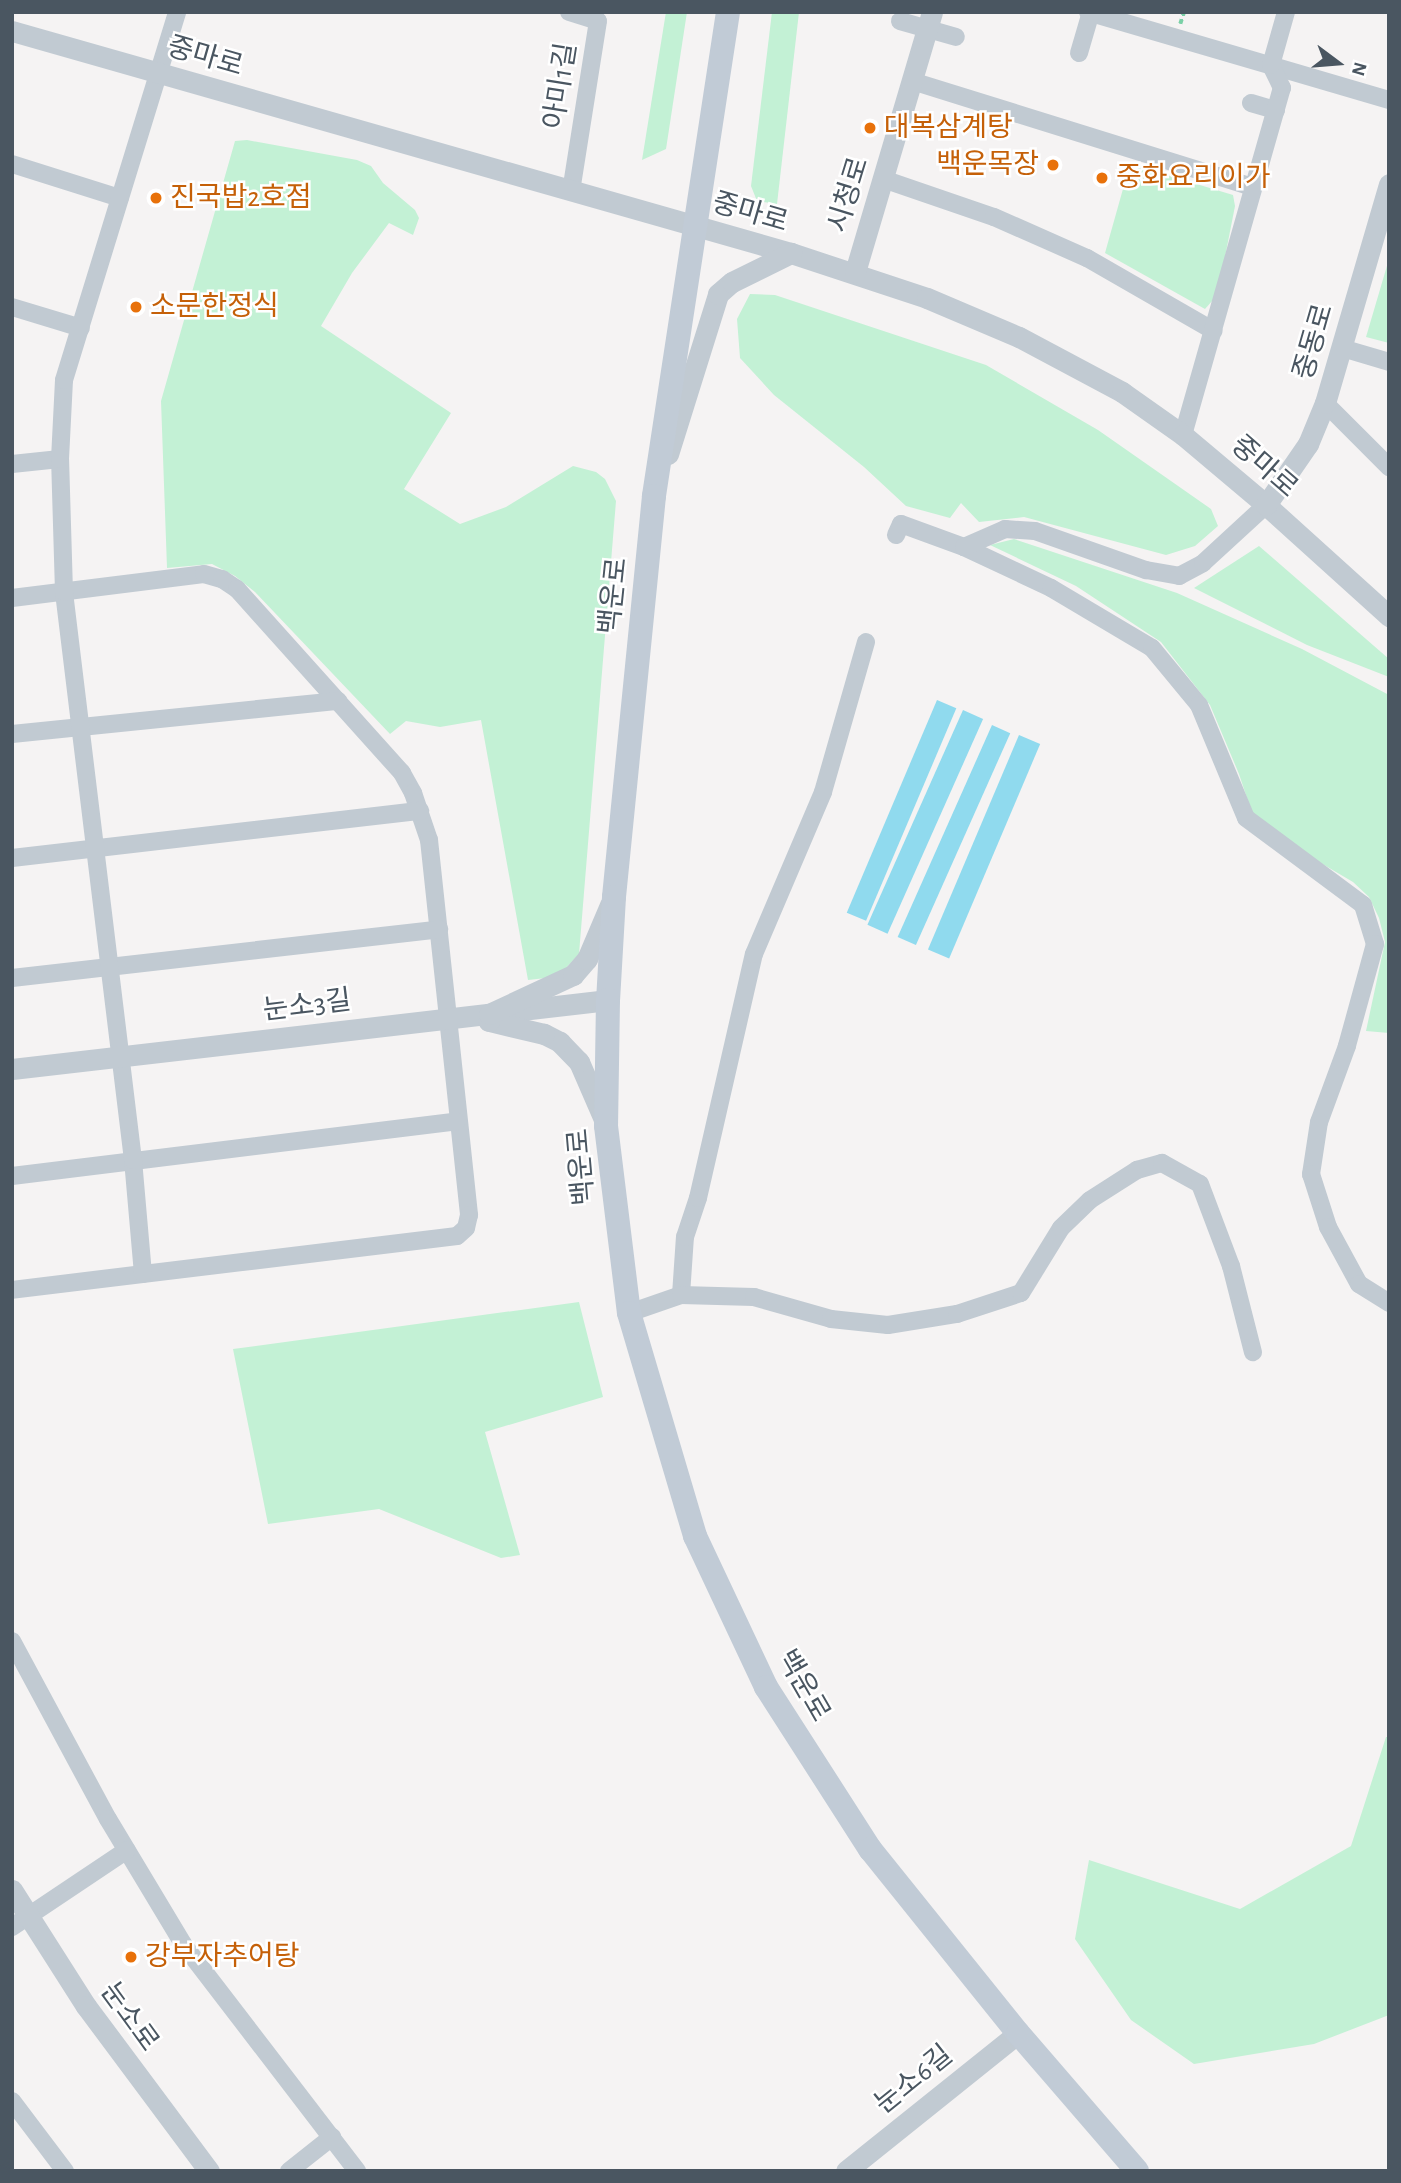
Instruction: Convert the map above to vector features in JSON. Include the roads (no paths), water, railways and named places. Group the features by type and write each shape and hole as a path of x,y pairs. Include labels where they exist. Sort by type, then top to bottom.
{"main road":[{"name":"백운로","path":"728,12 654,496 614,897 608,1000 606,1126 629,1312 695,1536 766,1687 870,1849 1018,2033 1137,2171"}],"street":[{"path":"143,1274 133,1160 78,727 64,592 60,459 64,380 177,12"},
{"name":"아미1길","path":"569,12 599,16 571,191"},
{"path":"1079,54 1090,12 1389,100"},
{"path":"1183,435 1282,88 1271,65 1286,12"},
{"path":"900,21 930,20 956,37"},
{"name":"시청로","path":"855,272 930,20"},
{"name":"중마로","path":"12,31 791,253 928,298 1019,337 1122,392 1183,435 1266,505 1389,616"},
{"path":"912,82 1253,187"},
{"path":"1251,103 1276,110"},
{"path":"12,164 120,198"},
{"path":"883,179 994,217 1087,258 1214,331"},
{"name":"중동로","path":"1266,505 1308,444 1325,403 1389,184"},
{"path":"654,496 718,294 733,282 791,253"},
{"path":"12,307 81,328"},
{"path":"1342,348 1389,362"},
{"path":"1325,403 1389,467"},
{"path":"12,464 60,459"},
{"path":"964,547 1005,529 1035,531 1146,570 1179,576 1203,563 1266,505"},
{"path":"896,535 901,524 964,547 1051,588 1152,648 1199,705 1246,818 1363,905 1375,944 1347,1046 1320,1122 1311,1174 1328,1227 1359,1284 1389,1303"},
{"path":"12,598 204,574 222,579 237,589 402,773 420,811 429,839 469,1215 466,1228 457,1236 12,1290"},
{"path":"681,1295 685,1237 698,1198 754,954 823,792 866,642"},
{"path":"12,734 338,701"},
{"path":"12,858 420,811"},
{"path":"606,1126 579,1062 560,1042 544,1034 489,1021 489,1014 573,975 587,959 614,897"},
{"path":"12,978 439,929"},
{"name":"눈소3길","path":"12,1069 608,1000"},
{"path":"12,1176 457,1121"},
{"path":"629,1312 681,1295 754,1297 831,1319 888,1325 957,1314 1021,1293 1061,1228 1090,1200 1137,1170 1162,1163 1200,1184 1231,1266 1253,1352"},
{"path":"12,1640 127,1850 183,1944 357,2171"},
{"path":"19,1921 127,1850"},
{"name":"눈소로","path":"12,1890 19,1921 209,2171"},
{"name":"눈소6길","path":"846,2171 1018,2033"},
{"path":"12,2101 65,2171"},
{"path":"289,2171 332,2137"}],"water":[{"path":"937,700 956,708 866,921 847,913"},
{"path":"963,710 983,719 888,934 867,925"},
{"path":"992,725 1010,733 916,945 898,937"},
{"path":"1019,735 1040,744 949,958 928,949"}],"place":[{"name":"대복삼계탕","path":"870,128"},
{"name":"백운목장","path":"1053,165"},
{"name":"중화요리이가","path":"1102,178"},
{"name":"진국밥2호점","path":"156,198"},
{"name":"소문한정식","path":"136,307"},
{"name":"강부자추어탕","path":"131,1957"}]}
